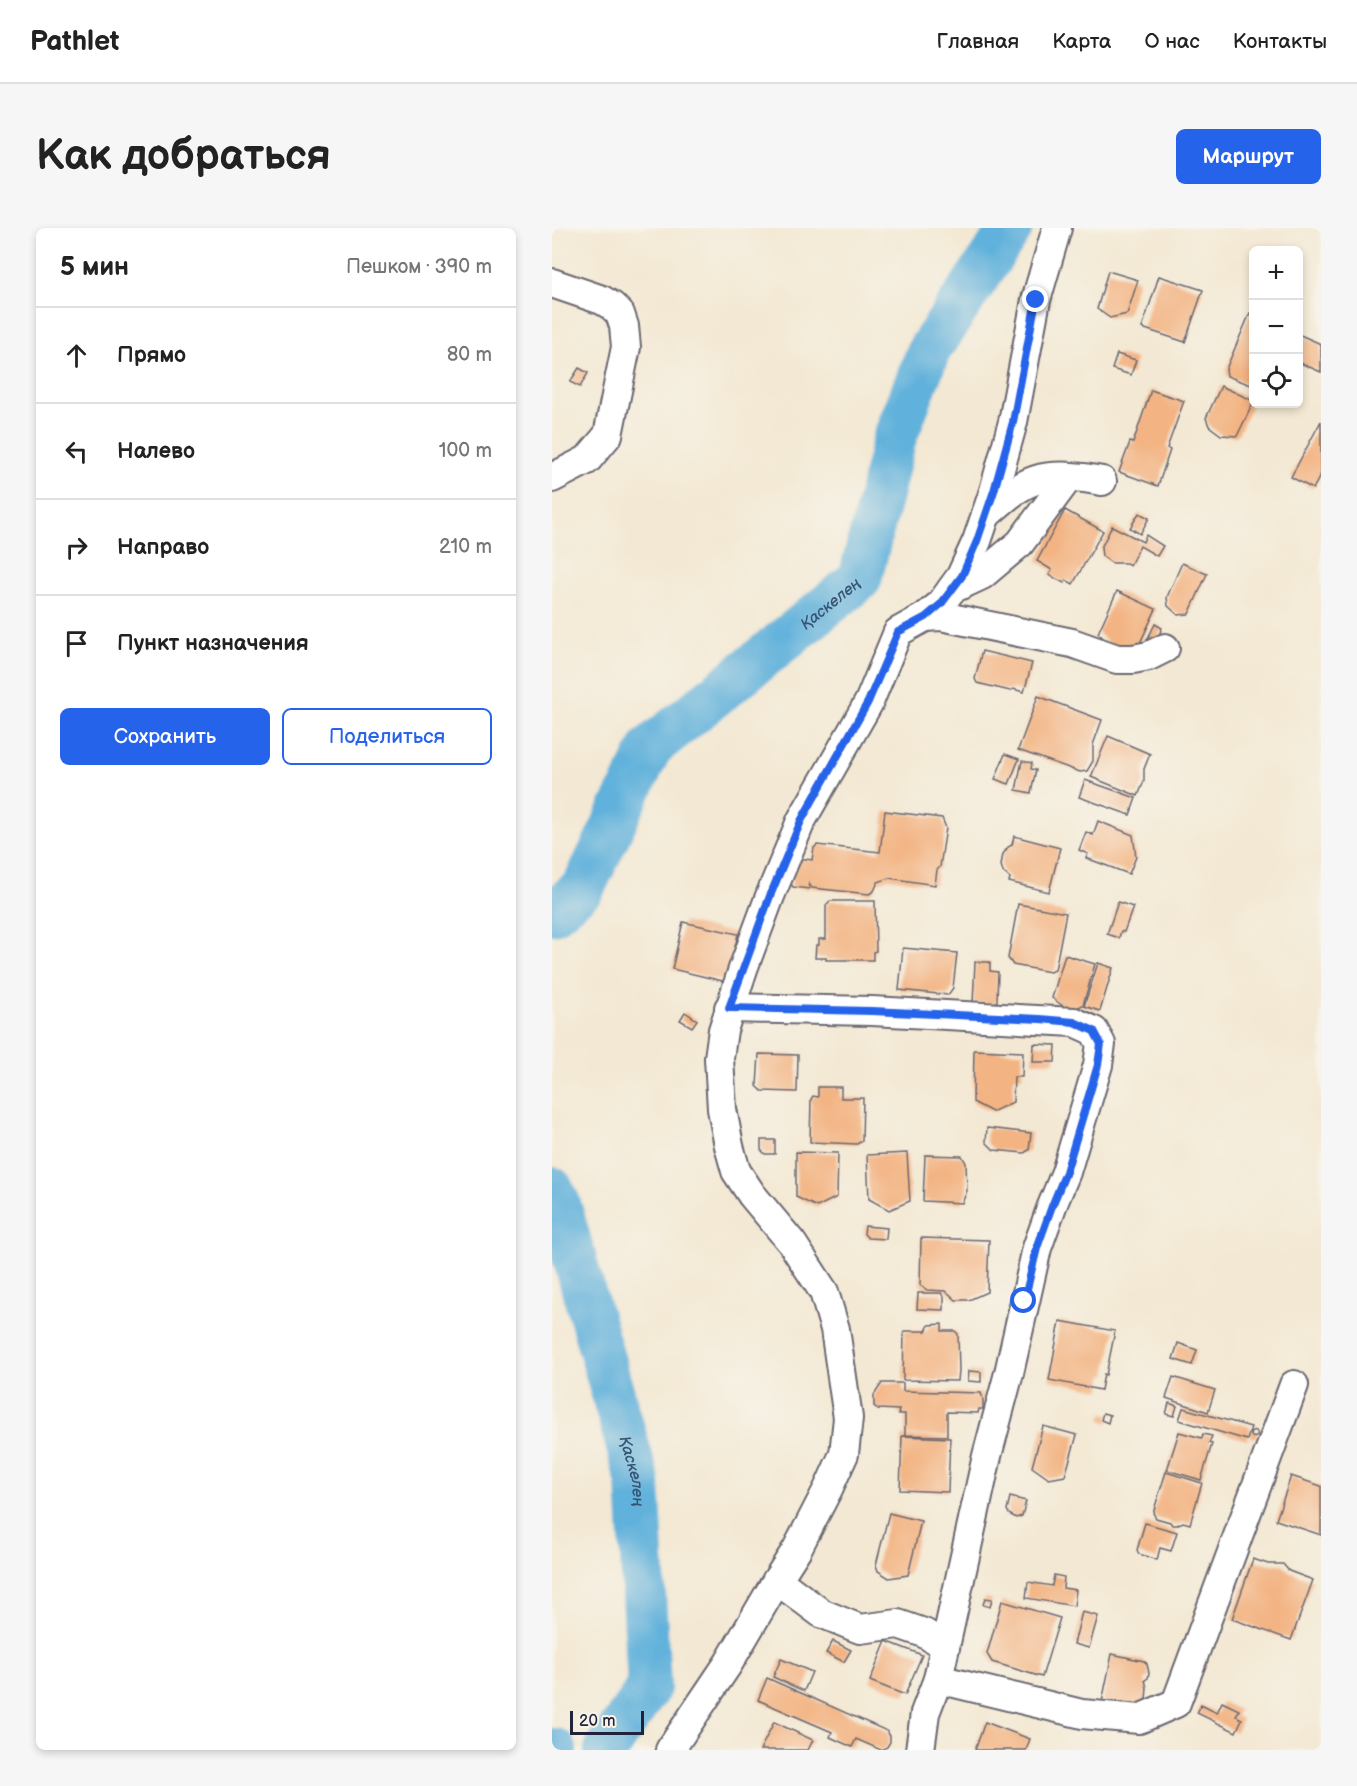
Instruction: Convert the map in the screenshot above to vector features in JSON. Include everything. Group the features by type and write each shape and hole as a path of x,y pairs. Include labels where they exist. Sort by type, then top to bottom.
{"street":[{"path":"670,1750 728,1664 797,1549 844,1454 848,1418 835,1329 824,1292 792,1244 752,1195 736,1171 722,1109 719,1058 723,1030 770,896 801,821 868,702 898,632 926,617 941,604 962,576 994,491 1013,422 1036,300 1057,228"},
{"path":"552,283 602,300 612,306 620,314 626,347 608,435 587,460 552,478"},
{"path":"986,515 1011,493 1036,480 1069,477 1102,481"},
{"path":"952,589 982,575 1020,543 1069,477"},
{"path":"926,617 941,616 1072,643 1117,658 1141,658 1165,648"},
{"path":"729,1008 872,1011 1074,1022 1094,1031 1101,1044 1098,1065 1066,1172 1037,1248 1009,1373 987,1456 938,1679 925,1713 920,1750"},
{"path":"938,1679 1083,1714 1139,1719 1176,1703 1294,1385"},
{"path":"777,1580 821,1613 860,1629 898,1624 924,1633 945,1646"}],"building":[{"path":"1108,271 1138,280 1127,314 1110,318 1097,309"},
{"path":"1159,276 1203,290 1185,342 1142,328"},
{"path":"1249,315 1249,384 1227,376 1226,369"},
{"path":"1303,336 1321,344 1321,372 1303,364"},
{"path":"1117,354 1136,360 1131,375 1112,369"},
{"path":"579,368 588,373 580,387 570,382"},
{"path":"1221,386 1249,399 1251,408 1237,436 1221,435 1209,426 1206,418"},
{"path":"1151,390 1184,401 1167,448 1170,450 1158,486 1119,472 1130,442 1133,443"},
{"path":"1321,421 1321,474 1313,489 1291,477"},
{"path":"1065,510 1103,531 1073,584 1066,580 1064,583 1049,575 1052,570 1037,561"},
{"path":"1139,513 1149,518 1140,534 1130,528"},
{"path":"1112,526 1143,542 1146,535 1163,546 1157,556 1140,546 1130,565 1112,563 1102,556 1101,548"},
{"path":"1182,563 1207,574 1189,614 1178,615 1168,606 1167,597"},
{"path":"1117,591 1156,609 1139,645 1117,651 1098,633"},
{"path":"1155,624 1162,628 1154,646 1146,642"},
{"path":"982,651 1032,663 1024,692 977,683 975,679"},
{"path":"1038,696 1102,720 1093,745 1093,761 1087,771 1080,772 1018,750"},
{"path":"1108,736 1150,754 1138,796 1091,777"},
{"path":"1005,754 1019,759 1009,784 995,779"},
{"path":"1022,761 1032,763 1031,769 1036,770 1031,793 1016,790"},
{"path":"1085,780 1136,798 1130,815 1079,797"},
{"path":"885,811 942,818 946,828 935,885 889,878 878,882 874,891 869,894 812,888 809,884 809,889 793,887 791,884 796,860 798,858 812,860 814,848 817,845 880,852"},
{"path":"1098,821 1133,835 1136,857 1129,874 1086,858 1088,854 1079,850 1086,832 1093,835"},
{"path":"1014,836 1060,848 1049,892 1009,882 1010,878 1003,872 1001,865 1003,854 1012,845"},
{"path":"830,901 875,901 876,951 873,952 873,960 815,958 819,939 826,939 826,905"},
{"path":"1118,902 1133,907 1124,932 1121,931 1119,938 1107,934"},
{"path":"1018,904 1066,913 1055,970 1050,972 1013,965 1008,958"},
{"path":"683,922 738,934 727,982 672,969"},
{"path":"903,948 957,953 953,988 948,995 899,990"},
{"path":"1065,955 1095,964 1083,1005 1070,1011 1052,998"},
{"path":"975,962 990,962 990,971 998,972 997,1001 993,1004 973,1003"},
{"path":"1098,963 1113,968 1100,1011 1084,1006"},
{"path":"685,1012 697,1020 692,1027 680,1020"},
{"path":"1034,1044 1056,1045 1055,1062 1033,1062"},
{"path":"974,1050 1023,1052 1022,1077 1014,1077 1013,1102 992,1112 973,1102"},
{"path":"759,1054 798,1055 797,1092 762,1091 757,1086"},
{"path":"818,1087 841,1087 841,1098 863,1098 862,1141 857,1144 810,1142 811,1099 813,1096 818,1097"},
{"path":"987,1128 1031,1133 1029,1150 1024,1153 994,1150 986,1142"},
{"path":"761,1140 775,1140 775,1154 765,1154 761,1150"},
{"path":"796,1152 838,1153 837,1197 817,1207 796,1197"},
{"path":"907,1153 910,1201 889,1210 869,1199 867,1155"},
{"path":"925,1155 962,1156 966,1163 967,1191 962,1203 923,1201"},
{"path":"865,1226 887,1228 886,1239 868,1238 864,1234"},
{"path":"921,1238 989,1240 987,1292 969,1300 956,1300 946,1291 927,1290 920,1285"},
{"path":"918,1293 941,1293 944,1296 944,1310 917,1309"},
{"path":"1060,1321 1115,1331 1101,1390 1049,1380"},
{"path":"942,1324 942,1331 955,1331 958,1334 958,1381 903,1380 904,1331 926,1331 929,1325"},
{"path":"1178,1343 1197,1350 1192,1365 1173,1359"},
{"path":"969,1371 981,1372 981,1382 968,1381"},
{"path":"1173,1377 1215,1390 1208,1412 1166,1398"},
{"path":"882,1383 903,1383 903,1391 981,1393 983,1409 979,1409 978,1413 947,1412 947,1436 905,1435 905,1414 898,1414 899,1410 878,1409 874,1406 874,1395"},
{"path":"1169,1403 1177,1406 1174,1416 1166,1414"},
{"path":"1183,1408 1251,1427 1247,1440 1179,1420"},
{"path":"1103,1413 1110,1415 1108,1423 1101,1420"},
{"path":"1043,1426 1077,1435 1065,1476 1049,1479 1032,1467"},
{"path":"1254,1430 1258,1434 1254,1438 1250,1434"},
{"path":"1179,1432 1202,1438 1203,1434 1212,1436 1209,1443 1212,1444 1201,1480 1167,1470"},
{"path":"902,1436 950,1438 948,1492 900,1490"},
{"path":"1166,1472 1202,1483 1190,1524 1183,1522 1172,1525 1170,1522 1156,1518 1153,1513"},
{"path":"1291,1476 1321,1486 1321,1535 1276,1520"},
{"path":"1010,1497 1026,1501 1022,1516 1016,1518 1009,1514 1007,1510"},
{"path":"889,1513 921,1521 908,1575 889,1578 878,1571 876,1565"},
{"path":"1145,1523 1177,1532 1171,1551 1160,1548 1157,1560 1139,1554 1137,1550"},
{"path":"1253,1559 1268,1564 1283,1564 1289,1571 1313,1580 1291,1640 1232,1619"},
{"path":"1054,1575 1064,1577 1063,1588 1076,1590 1074,1606 1026,1598 1028,1582 1052,1586"},
{"path":"985,1598 992,1599 990,1607 983,1605"},
{"path":"1002,1601 1060,1618 1042,1677 992,1662 987,1654"},
{"path":"1082,1612 1098,1616 1089,1648 1074,1644"},
{"path":"833,1641 851,1650 844,1662 826,1653"},
{"path":"886,1641 922,1655 905,1695 870,1681"},
{"path":"1112,1654 1144,1661 1147,1664 1149,1673 1145,1680 1147,1688 1143,1708 1102,1702"},
{"path":"781,1659 812,1672 804,1691 773,1677"},
{"path":"767,1678 887,1731 890,1742 881,1750 856,1739 852,1747 830,1737 832,1732 758,1700"},
{"path":"1222,1702 1239,1710 1236,1716 1242,1719 1236,1732 1197,1713 1201,1705 1217,1713"},
{"path":"774,1722 813,1740 808,1750 760,1750"},
{"path":"985,1722 1030,1739 1026,1750 975,1750"}],"waterway":[{"name":"Қаскелең","path":"552,913 583,888 651,747 860,579 895,437 929,350 1011,228"},
{"name":"Қаскелең","path":"552,1189 559,1204 638,1482 649,1687 606,1750"}],"route":[{"path":"1024,1301 1037,1248 1066,1172 1098,1065 1101,1044 1094,1031 1074,1022 1040,1019 872,1011 729,1008 770,896 801,821 868,702 898,632 926,617 941,604 962,576 994,491 1013,422 1036,300"}]}
